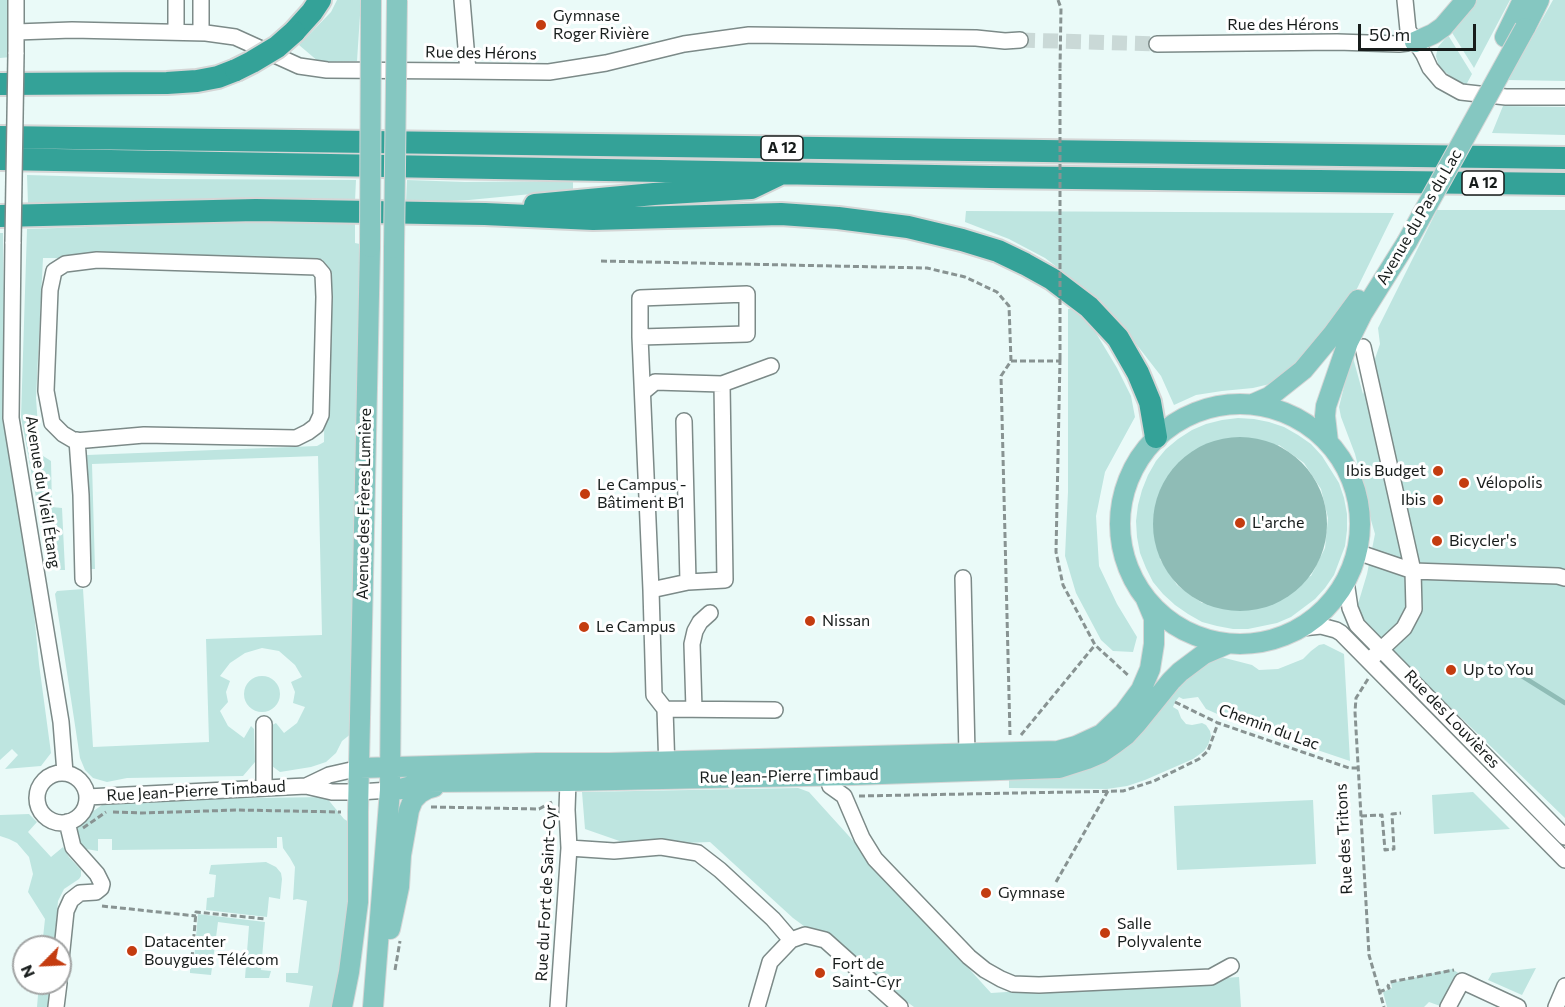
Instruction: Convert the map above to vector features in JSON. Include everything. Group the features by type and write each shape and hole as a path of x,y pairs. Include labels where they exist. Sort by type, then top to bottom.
{"highway":[{"path":"0,84 167,83 218,77 252,62 277,47 294,32 320,0"},
{"name":"A 12","path":"0,137 1565,158"},
{"name":"A 12","path":"0,159 1002,177 1565,184"},
{"path":"485,214 524,206 751,188 782,173"},
{"path":"0,216 256,210 485,214 593,219 781,214 838,218 908,227 998,251 1052,279 1081,300 1118,338 1129,356 1146,390 1156,437"}],"main road":[{"name":"Avenue des Frères Lumière","path":"371,0 362,640 372,655 374,767 381,914 373,1005"},
{"name":"Avenue des Frères Lumière","path":"342,1007 376,791 374,767 394,248 397,0"},
{"path":"1414,42 1443,27 1466,0"},
{"name":"Avenue du Pas du Lac","path":"1328,442 1326,406 1348,342 1523,0"},
{"name":"Avenue du Pas du Lac","path":"1253,404 1269,397 1303,370 1356,303 1399,241 1525,28 1539,0"},
{"path":"1229,404 1253,404 1289,414 1307,424 1328,442 1344,464 1357,495 1360,522 1357,552 1352,569 1335,598 1316,618 1302,628 1268,641 1227,644 1201,638 1182,629 1165,618 1146,599 1131,576 1124,556 1120,516 1123,496 1130,476 1143,453 1156,437 1178,421 1203,409 1229,404"},
{"name":"Rue Jean-Pierre Timbaud","path":"852,766 967,754 1058,751 1090,741 1115,723 1134,702 1147,677 1154,644 1154,618 1146,599"},
{"name":"Rue Jean-Pierre Timbaud","path":"376,791 401,789 426,782 568,781 667,770 826,766 1059,768 1101,753 1126,735 1180,672 1209,651 1227,644"},
{"name":"Rue Jean-Pierre Timbaud","path":"374,767 609,763 667,770"},
{"path":"373,1005 399,887 401,855 409,810 413,800 420,793 454,782"}],"street":[{"name":"Avenue du Vieil Étang","path":"16,0 11,418 62,722 64,773"},
{"path":"176,0 176,32"},
{"path":"201,0 201,33"},
{"path":"462,0 468,71"},
{"path":"1405,0 1407,30 1430,68 1441,81 1461,92 1506,97 1565,97"},
{"name":"Rue des Hérons","path":"16,32 72,30 176,32 235,37 299,66 327,70 549,72 606,63 684,44 749,35 1020,40"},
{"name":"Rue des Hérons","path":"1157,44 1337,42 1399,44 1414,42"},
{"path":"97,260 307,265 317,267 322,274 324,297 321,415 316,426 308,432 296,438 144,435 77,441 63,434 52,423 45,391 50,290 54,271 65,264 97,260"},
{"path":"640,337 747,334 747,294 640,298 640,337 654,695 665,709 667,770"},
{"path":"1363,347 1413,571 1414,609 1404,628 1370,661"},
{"path":"643,392 655,382 722,384 771,366"},
{"path":"651,590 688,582 725,580 722,384"},
{"path":"684,420 688,582"},
{"path":"77,441 83,579"},
{"path":"1357,552 1413,571 1565,578"},
{"path":"963,578 967,754"},
{"name":"Rue des Louvières","path":"1346,581 1350,608 1357,624 1565,837"},
{"path":"694,709 692,644 700,622 710,613"},
{"name":"Rue des Louvières","path":"1302,628 1321,626 1341,633 1565,860"},
{"path":"665,709 775,710"},
{"path":"264,724 264,787"},
{"path":"826,766 830,786 850,796"},
{"path":"852,766 850,796 862,838 875,859 969,957 1001,979 1013,984 1039,986 1211,977 1231,966"},
{"name":"Rue Jean-Pierre Timbaud","path":"306,786 329,775 374,767"},
{"path":"57,773 64,773 71,775 82,784 87,797 82,813 75,819 58,823 43,815 37,800 37,793 44,781 57,773"},
{"name":"Rue du Fort de Saint-Cyr","path":"558,1007 569,848 568,781"},
{"name":"Rue Jean-Pierre Timbaud","path":"87,797 306,786 332,792 376,791"},
{"path":"64,935 66,911 71,900 80,893 96,892 102,884 98,874 74,847 67,822"},
{"path":"569,848 614,851 661,847 698,854 720,870 773,919 791,940"},
{"path":"757,1007 770,962 791,940 805,935 825,940 900,1007"},
{"path":"1448,1007 1462,981 1518,1007"},
{"path":"1556,1007 1565,986"}],"path":[{"path":"1058,0 1061,8 1060,360 1056,552 1064,585 1095,645 1130,677"},
{"path":"601,261 927,268 965,277 997,292 1009,306 1011,361 1001,376 1011,740"},
{"path":"1011,361 1060,360"},
{"path":"1017,740 1095,645"},
{"name":"Rue des Tritons","path":"1370,678 1359,691 1355,705 1369,955 1384,1007"},
{"name":"Chemin du Lac","path":"1175,702 1218,723 1349,768 1358,768"},
{"path":"850,796 1123,791 1154,781 1199,759 1208,751 1218,723"},
{"path":"1056,882 1108,791"},
{"path":"427,807 539,809"},
{"path":"106,812 238,810 347,812"},
{"path":"1361,816 1401,813"},
{"path":"1383,814 1385,850 1394,849 1392,814"},
{"path":"100,905 196,916"},
{"path":"192,958 196,912 267,919"}],"shaded area":[{"path":"0,0 10,0 11,57 0,58"},
{"path":"337,0 361,0 357,61 319,62 299,45 331,12"},
{"path":"1477,0 1510,0 1474,68 1451,31"},
{"path":"1553,0 1565,0 1565,81 1508,80"},
{"path":"1448,35 1472,74 1466,85 1439,67 1436,56 1438,47"},
{"path":"1503,106 1565,107 1565,135 1492,133"},
{"path":"27,175 164,179 356,180 355,201 28,204"},
{"path":"407,180 573,181 573,190 469,200 406,203"},
{"name":"Vélopolis","path":"1437,210 1565,210 1565,818 1389,648 1362,620 1360,614 1358,604 1375,534 1360,482 1362,481 1355,454 1339,407 1352,354 1363,394 1380,344 1378,328"},
{"path":"966,211 1394,213 1349,305 1329,335 1274,383 1196,395 1174,405 1161,376 1101,301 1045,258 1009,239 965,222"},
{"path":"246,222 355,222 355,243 360,244 352,733 342,741 336,753 326,762 280,772 268,763 267,728 276,723 284,733 297,723 305,707 293,703 295,692 291,682 302,677 295,665 279,651 262,648 245,653 230,663 220,676 230,681 226,692 228,702 220,711 228,726 244,738 251,726 254,729 255,762 243,776 127,778 107,782 93,778 85,770 80,758 55,594 57,591 83,589 93,747 209,742 206,639 322,635 318,456 92,464 95,569 90,569 87,455 317,446 324,442 326,267 322,259 43,258 36,398 40,454 51,461 52,507 62,508 65,570 56,570 49,567 21,417 27,229"},
{"path":"0,233 3,233 5,415 31,581 51,753 41,766 5,769 18,755 12,749 0,760"},
{"path":"1081,308 1131,396 1135,417 1105,472 1096,516 1099,566 1117,604 1137,637 1133,652 1113,651 1101,640 1076,593 1065,556 1068,492 1068,309"},
{"path":"1238,418 1269,422 1284,427 1311,444 1322,456 1339,483 1347,514 1345,546 1334,575 1325,588 1315,599 1291,617 1277,623 1248,629 1233,629 1202,622 1175,605 1153,582 1140,553 1137,537 1138,505 1148,475 1156,461 1166,449 1192,430 1222,420","holes":["1279,445 1304,463 1321,489 1328,518 1325,548 1311,576 1202,603 1177,585 1160,559"]},
{"path":"1240,437 1273,444 1302,462 1320,491 1327,524 1320,557 1302,586 1273,604 1240,611 1207,604 1178,586 1160,557 1153,524 1160,491 1178,462 1207,444"},
{"path":"1324,644 1344,654 1350,761 1240,724 1206,709 1198,697 1183,699 1179,697 1173,707 1178,710 1186,724 1202,723 1210,731 1208,745 1193,759 1127,786 1107,789 1009,788 1009,776 1051,775 1193,665 1221,657 1252,665 1259,670 1278,669 1303,659 1319,645"},
{"path":"262,676 275,681 280,694 275,707 262,712 249,707 244,694 249,681"},
{"path":"798,788 809,792 991,993 1239,977 1241,1007 914,1007 793,918 710,842 631,845 585,829 582,792"},
{"path":"1473,792 1510,829 1434,834 1432,795"},
{"path":"326,797 349,822 349,888 339,979 333,1007 309,1007 313,986 286,982 286,973 298,973 307,901 293,900 295,867 283,848 282,837 277,837 277,848 112,850 112,839 98,839 98,851 80,848 71,827 109,800"},
{"path":"1313,800 1316,864 1177,870 1174,806"},
{"path":"29,814 37,822 28,832 51,857 63,847 81,870 79,879 64,889 58,901 55,935 43,935 45,919 28,892 33,874 29,857 17,843 0,836 0,815"},
{"path":"266,862 276,867 282,879 280,899 269,897 267,917 206,910 207,898 214,897 216,875 209,874 211,865"},
{"path":"198,914 265,922 261,970 271,971 269,978 245,978 249,926 218,922 211,975 190,973 190,960 194,960"},
{"path":"1536,968 1522,995 1488,980 1492,973"},
{"path":"1452,969 1460,974 1443,1007 1429,1002 1424,1007 1387,1007 1383,992 1392,988 1391,983"},
{"path":"38,995 49,995 48,1007 37,1007"}],"waterway":[{"path":"1505,665 1511,668"},
{"path":"1517,673 1565,703"}],"tunnel":[{"path":"1020,40 1157,44"}],"place":[{"name":"Gymnase Roger Rivière","path":"541,25"},
{"name":"Ibis Budget","path":"1438,471"},
{"name":"Vélopolis","path":"1464,483"},
{"name":"Le Campus - Bâtiment B1","path":"585,494"},
{"name":"Ibis","path":"1438,500"},
{"name":"L'arche","path":"1240,523"},
{"name":"Bicycler's","path":"1437,541"},
{"name":"Nissan","path":"810,621"},
{"name":"Le Campus","path":"584,627"},
{"name":"Up to You","path":"1451,670"},
{"name":"Gymnase","path":"986,893"},
{"name":"Salle Polyvalente","path":"1105,933"},
{"name":"Datacenter Bouygues Télécom","path":"132,951"},
{"name":"Fort de Saint-Cyr","path":"820,973"}]}
